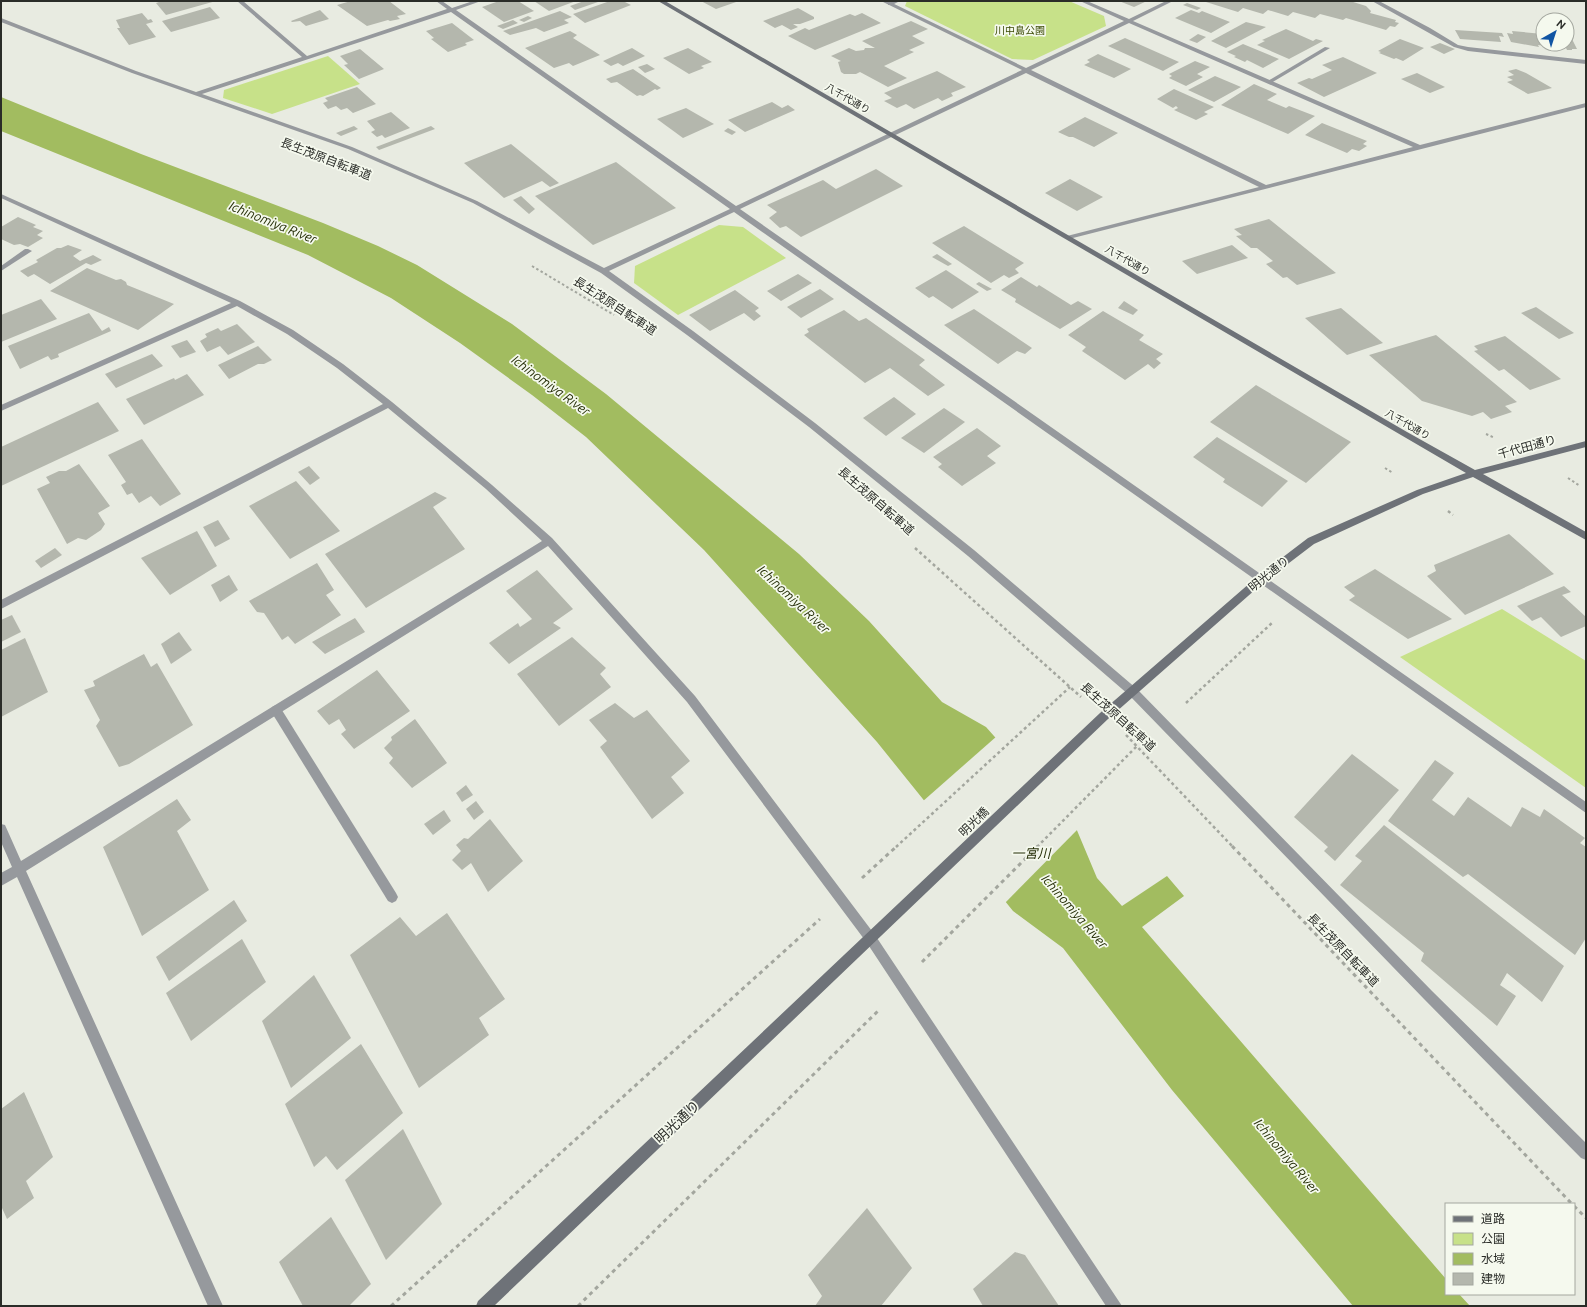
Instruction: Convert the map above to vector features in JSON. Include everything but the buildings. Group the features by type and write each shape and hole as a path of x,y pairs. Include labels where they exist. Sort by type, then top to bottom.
{"street":[{"path":"240,1 306,58"},
{"path":"439,1 1586,808"},
{"path":"196,94 478,1"},
{"name":"八千代通り","path":"661,1 1069,237 1404,434 1586,536"},
{"path":"887,2 897,1"},
{"path":"1083,1 1418,147"},
{"path":"604,271 892,135 1170,1"},
{"path":"1375,1 1428,28 1456,46 1468,49 1586,62"},
{"path":"887,2 1025,71 1265,187"},
{"path":"1,20 84,54 350,148 475,202 604,271 690,333 812,425 971,553 1133,692 1434,1001 1586,1153"},
{"path":"1269,82 1327,48"},
{"path":"1069,237 1586,105"},
{"path":"1,196 237,303 290,332 340,366 389,404 489,487 549,541 691,699 840,897 871,939 1115,1306"},
{"path":"1,269 28,251"},
{"path":"1,408 237,303"},
{"path":"1,605 389,404"},
{"name":"千代田通り","path":"1474,473 1586,444"},
{"name":"明光通り","path":"1100,720 1261,579 1311,541 1420,492 1474,473"},
{"path":"1,880 549,541"},
{"path":"276,710 392,897"},
{"name":"明光橋","path":"871,939 1100,720"},
{"path":"1,829 20,868 216,1306"},
{"name":"明光通り","path":"483,1306 871,939"}],"path":[{"name":"長生茂原自転車道","path":"529,264 618,318"},
{"name":"長生茂原自転車道","path":"912,545 1070,687 1100,720 1137,746 1571,1203"},
{"path":"578,1306 902,986 926,958 1137,746 1164,724 1296,603"},
{"path":"391,1306 821,918 840,897 1070,687"},
{"name":"長生茂原自転車道","path":"1575,1207 1586,1218"}],"green space":[{"name":"川中島公園","path":"907,1 1069,1 1104,16 1106,26 1033,60 1012,59 905,6"},
{"path":"328,56 360,84 272,114 223,98 224,90"},
{"path":"719,225 743,227 786,258 678,315 634,283 635,266"},
{"path":"1502,609 1586,661 1586,788 1400,657"}],"water":[{"name":"一宮川","path":"1,97 141,154 323,223 378,246 417,265 512,324 606,394 799,554 869,621 942,702 986,727 1076,828 1097,878 1122,906 1167,876 1184,896 1142,927 1445,1278 1445,1295 1460,1295 1470,1306 1353,1306 1172,1090 1063,948 1013,911 877,742 704,550 586,437 532,395 460,343 391,298 308,255 1,131"}],"pier":[{"path":"997,736 1079,828 1004,904 922,802"}],"water label":[{"name":"Ichinomiya River","path":"273,222"},
{"name":"Ichinomiya River","path":"551,385"},
{"name":"Ichinomiya River","path":"794,599"},
{"name":"Ichinomiya River","path":"1075,911"},
{"name":"Ichinomiya River","path":"1287,1156"}]}
